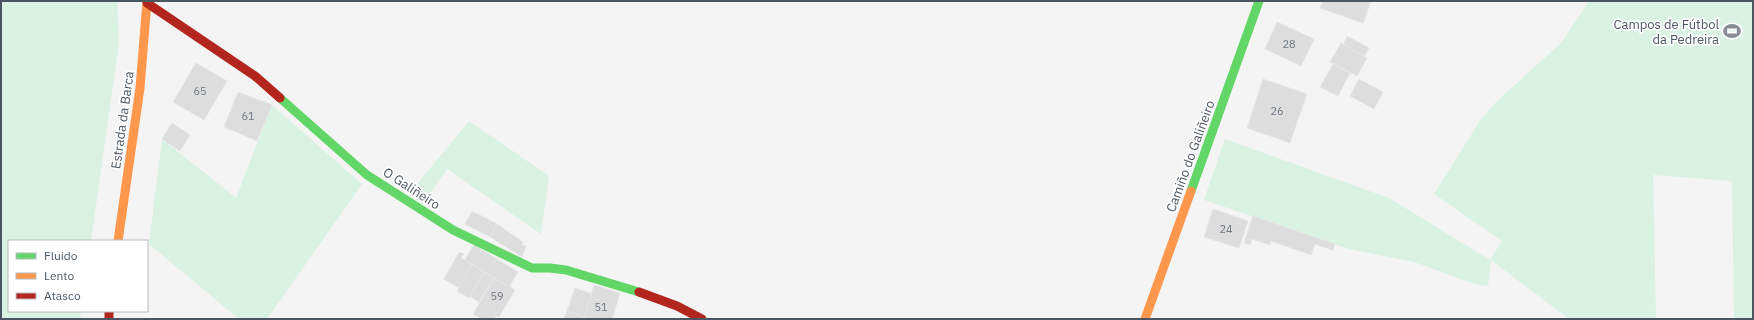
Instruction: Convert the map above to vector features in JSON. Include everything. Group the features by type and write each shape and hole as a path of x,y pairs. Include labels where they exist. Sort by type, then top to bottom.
{"street":[{"name":"Camiño do Galiñeiro","path":"1145,319 1258,1"},
{"name":"Estrada da Barca","path":"118,240 140,88 147,2"},
{"name":"O Galiñeiro","path":"147,2 255,76 367,175 454,230 532,268 544,266 560,268 647,293 678,305 702,319"}],"green space":[{"path":"1,1 117,1 119,43 91,240 8,240 8,312 81,312 80,319 1,319"},
{"path":"1589,1 1753,1 1753,319 1734,319 1732,181 1653,175 1656,319 1569,319 1491,260 1488,286 1475,284 1414,262 1349,249 1204,200 1225,139 1389,198 1490,260 1502,241 1434,194 1481,119 1497,101 1561,43"},
{"path":"272,105 362,184 267,319 239,319 149,244 162,139 236,198"},
{"path":"469,121 549,176 541,234 447,169 423,204 409,194"}],"building":[{"path":"1323,1 1371,1 1363,23 1320,8"},
{"path":"1277,22 1314,39 1301,66 1265,49"},
{"path":"1347,36 1369,48 1364,56 1343,45"},
{"path":"1341,43 1367,58 1357,76 1330,62"},
{"path":"196,63 227,81 204,120 173,102"},
{"path":"1333,64 1350,73 1338,96 1320,87"},
{"path":"1263,79 1307,94 1290,143 1247,128"},
{"path":"1359,79 1383,92 1374,109 1350,96"},
{"path":"238,92 272,105 257,141 224,127"},
{"path":"172,123 190,135 180,151 162,139"},
{"path":"1213,209 1248,221 1239,248 1204,237"},
{"path":"472,211 497,224 490,237 465,224"},
{"path":"1253,216 1335,244 1333,250 1315,244 1311,255 1271,241 1270,245 1252,239 1250,245 1244,243"},
{"path":"497,224 523,242 522,245 526,246 522,257 490,237"},
{"path":"474,245 518,272 509,287 465,260"},
{"path":"459,252 464,254 461,258 472,264 459,288 444,279"},
{"path":"472,264 484,272 469,298 457,291"},
{"path":"484,272 494,278 479,302 470,296"},
{"path":"494,278 515,290 499,317 496,316 494,319 482,319 473,314"},
{"path":"594,285 620,293 612,319 590,319 584,317"},
{"path":"575,288 592,294 584,317 567,311"},
{"path":"567,311 584,317 583,319 564,319"}],"traffic: fast":[{"path":"1191,191 1259,1"},
{"path":"280,98 367,175 453,230 532,268 566,270 639,292"}],"traffic: slow":[{"path":"118,240 140,88 147,1"},
{"path":"1145,319 1191,191"}],"traffic: jam":[{"path":"147,3 255,76 280,98"},
{"path":"639,292 677,306 702,319"},
{"path":"109,312 109,319"}],"place":[{"name":"Campos de Fútbol da Pedreira","path":"1732,31"}]}
